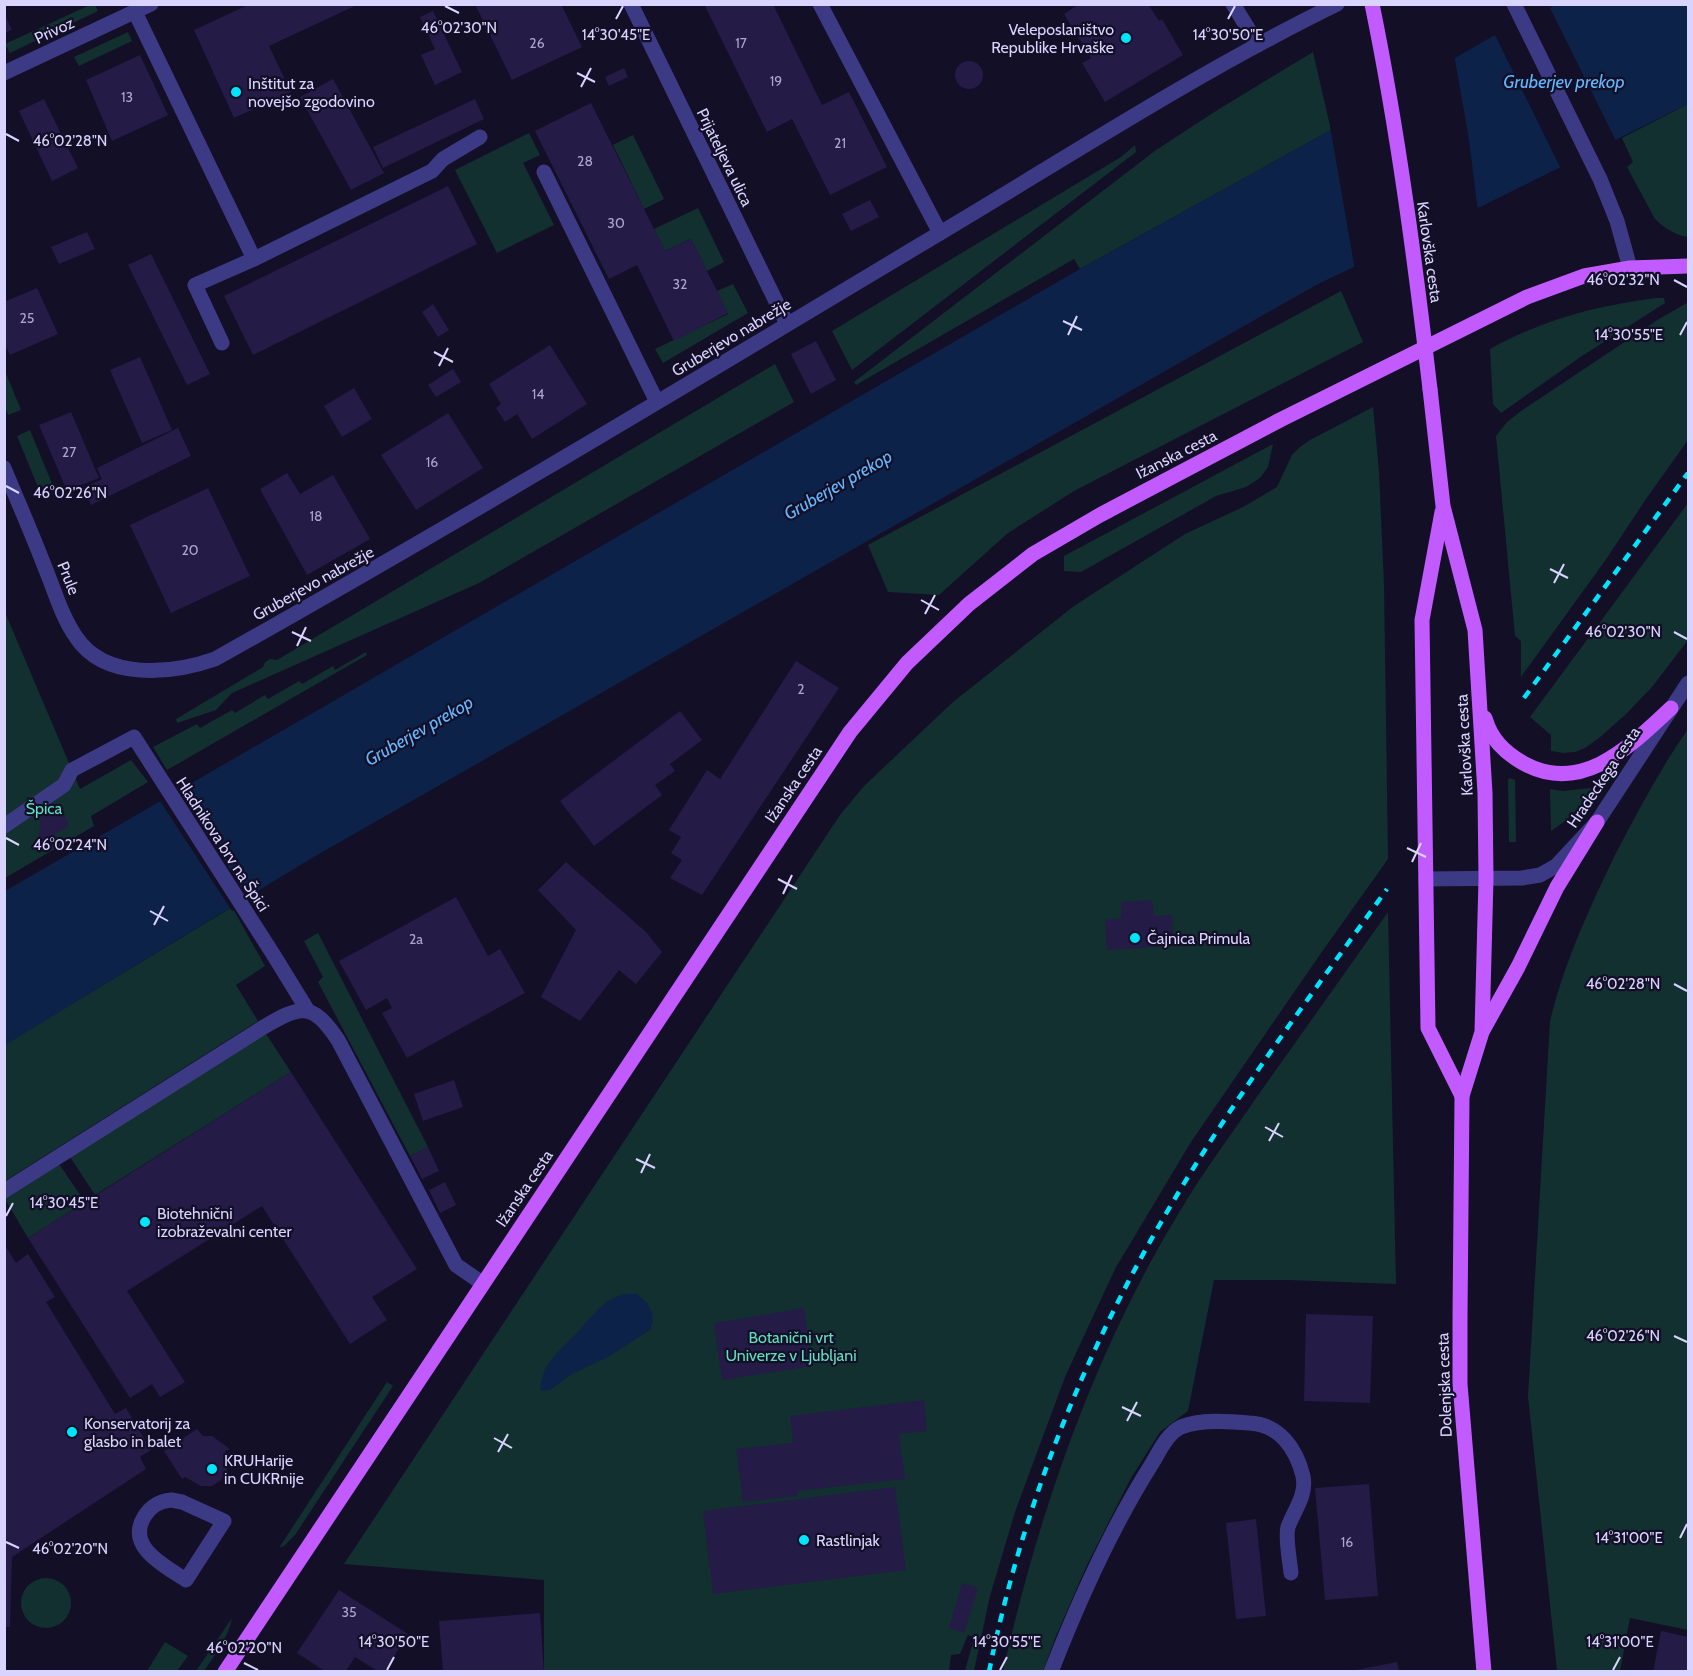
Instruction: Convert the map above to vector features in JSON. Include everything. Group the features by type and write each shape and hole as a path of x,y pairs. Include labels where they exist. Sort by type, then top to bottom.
{"main road":[{"name":"Karlovška cesta","path":"1372,4 1394,126 1419,297 1443,506 1475,630 1485,793 1486,879"},
{"name":"Ižanska cesta","path":"225,1671 850,732 907,663 948,623 988,588 1033,555 1130,498 1280,420 1527,297 1584,276 1630,268 1689,267"},
{"name":"Karlovška cesta","path":"1426,879 1422,620 1443,506"},
{"path":"1481,707 1492,736 1502,749 1526,765 1556,774 1586,771 1603,763 1636,739 1671,708"},
{"path":"1482,1032 1518,967 1557,888 1597,822"},
{"name":"Dolenjska cesta","path":"1426,879 1428,1028 1462,1096"},
{"name":"Dolenjska cesta","path":"1484,1671 1460,1384 1462,1096 1482,1032 1486,879"}],"street":[{"name":"Privoz","path":"4,73 151,4"},
{"name":"Prijateljeva ulica","path":"631,4 787,324"},
{"path":"820,4 940,233"},
{"path":"1233,4 1258,45"},
{"name":"Gruberjevo nabrežje","path":"134,670 193,667 215,659 351,583 657,402 940,233 1130,116 1337,4"},
{"path":"1514,4 1600,179 1617,221 1630,268"},
{"path":"135,12 254,259"},
{"path":"222,343 195,285 254,259 432,171 443,159 480,137"},
{"path":"544,172 657,402"},
{"name":"Prule","path":"4,468 76,638 83,647 103,661 116,667 134,670"},
{"name":"Hradeckega cesta","path":"1426,879 1529,877 1550,870 1565,858 1597,822 1689,683"},
{"name":"Hladnikova brv na Špici","path":"4,826 64,785 72,770 134,737 308,1011 325,1021 338,1040 456,1265 482,1283"},
{"path":"4,1191 262,1028 293,1011 308,1011"},
{"path":"1051,1671 1067,1630 1125,1510 1163,1446 1181,1427 1202,1423 1254,1423 1273,1429 1287,1440 1296,1456 1303,1478 1303,1493 1299,1506 1287,1529 1292,1573"},
{"path":"162,1501 182,1502 224,1521 186,1580 152,1556 141,1543 142,1520 153,1506 162,1501"}],"green space":[{"path":"92,4 98,11 10,53 5,44"},
{"path":"128,32 132,41 79,66 74,57"},
{"path":"1313,52 1331,130 1080,269 1074,259 856,385 854,382 1156,150"},
{"path":"1688,104 1688,237 1671,231 1655,219 1627,167 1633,162 1622,138"},
{"path":"529,133 540,155 523,163 554,225 497,253 455,170"},
{"path":"633,135 664,199 644,209 613,145"},
{"path":"1135,145 1136,152 852,370 832,331 1121,157"},
{"path":"698,208 724,262 707,271 691,239 665,251 654,229"},
{"path":"733,284 748,313 663,363 655,349 728,314 717,291"},
{"path":"1341,291 1363,342 1074,491 1008,533 939,595 888,592 868,545"},
{"path":"1664,298 1665,303 1582,356 1501,413 1493,404 1490,349 1530,330 1570,315"},
{"path":"1687,303 1688,440 1521,677 1521,641 1515,636 1496,436 1507,422 1521,411 1659,319"},
{"path":"775,364 794,402 479,583 232,693 216,710 177,723 176,719 263,667 265,662 270,659 277,660"},
{"path":"5,371 21,410 8,415 5,406"},
{"name":"Botanični vrt Univerze v Ljubljani","path":"1373,407 1379,471 1384,585 1388,859 1191,1142 1115,1269 1065,1377 1015,1512 990,1596 974,1671 965,1671 974,1638 968,1635 960,1654 951,1655 949,1671 544,1671 544,1580 344,1564 840,815 864,786 953,702 1074,606 1185,534 1243,507 1277,487 1292,455 1300,447"},
{"path":"30,430 55,491 42,497 17,436"},
{"path":"1273,444 1268,467 1260,478 1246,487 1216,496 1081,572 1064,571 1064,556"},
{"path":"1688,503 1688,640 1652,687 1599,738 1575,752 1551,751 1551,735 1530,717"},
{"name":"Špica","path":"4,610 80,789 131,760 148,782 91,816 94,826 5,878"},
{"path":"366,652 367,655 167,770 153,747 197,724 200,728 232,710 235,713 265,695 268,699 299,681 302,684 333,666 335,670"},
{"path":"1688,729 1688,1630 1630,1618 1620,1671 1557,1671 1528,1396 1550,1021 1570,957 1605,875 1650,790"},
{"path":"1510,778 1515,780 1516,842 1509,842 1508,780"},
{"path":"1591,788 1593,792 1584,803 1551,831 1550,789 1563,791"},
{"path":"232,907 265,966 236,985 258,1021 5,1181 4,1045"},
{"path":"1388,912 1396,1284 1214,1280 1188,1411 1160,1432 1131,1478 1087,1565 1043,1671 1003,1671 1017,1611 1052,1492 1096,1376 1121,1320 1149,1265 1198,1182"},
{"path":"318,933 428,1147 410,1156 318,982 323,977 304,941"},
{"path":"266,1034 291,1072 95,1195 70,1157"},
{"path":"59,1164 85,1202 28,1238 5,1199"},
{"path":"387,1382 393,1386 295,1535 279,1548"},
{"path":"41,1578 51,1578 64,1585 71,1598 71,1608 64,1621 51,1628 41,1628 32,1624 25,1617 21,1608 21,1598 25,1589 32,1582"},
{"path":"232,1618 224,1639 204,1671 196,1671"},
{"path":"165,1642 188,1656 177,1671 147,1671"}],"water":[{"name":"Gruberjev prekop","path":"1546,5 1688,5 1688,104 1316,285 312,858 5,1045 5,891 1080,269 1331,130"},
{"path":"623,1294 637,1294 646,1302 652,1312 653,1321 650,1330 608,1357 572,1374 550,1390 541,1391 544,1373 560,1349 602,1306"}],"pier":[{"path":"1540,4 1555,5 1550,8 1617,143 1562,171 1495,35 1489,37 1488,35"},
{"path":"1454,54 1469,140 1478,212 1355,270 1330,126"},
{"path":"177,787 250,900 232,911 158,798"}],"building":[{"path":"250,4 359,4 269,46 291,92 234,118 194,30"},
{"path":"475,4 561,4 582,47 512,80"},
{"path":"704,4 773,4 822,105 849,92 887,167 830,195 792,119 767,132"},
{"name":"Veleposlaništvo Republike Hrvaške","path":"1079,4 1148,4 1159,21 1162,19 1183,55 1105,102 1082,63 1091,58 1064,14"},
{"path":"433,11 462,72 435,85 421,55 435,49 420,17"},
{"path":"4,13 12,30 4,33"},
{"path":"140,55 168,115 112,141 86,80"},
{"path":"969,61 979,65 983,75 979,85 969,89 959,85 955,75 959,65"},
{"path":"624,68 628,77 609,86 605,77"},
{"path":"333,79 384,173 351,190 300,97"},
{"path":"44,99 78,168 52,181 19,111"},
{"path":"475,99 484,119 383,168 373,147"},
{"path":"591,103 665,251 691,239 728,313 674,341 637,265 609,279 535,131"},
{"path":"448,186 477,244 253,355 224,296"},
{"path":"870,200 879,217 851,231 842,214"},
{"path":"87,232 95,249 59,264 51,247"},
{"path":"151,254 210,374 187,385 128,265"},
{"path":"37,288 58,334 10,355 4,343 4,302"},
{"path":"433,304 449,330 438,337 422,312"},
{"path":"816,341 836,380 811,394 791,354"},
{"path":"550,345 587,404 532,439 517,414 505,422 496,408 501,404 489,384"},
{"path":"140,357 172,430 142,443 110,370"},
{"path":"453,369 461,382 436,397 428,385"},
{"path":"354,388 372,419 342,437 324,406"},
{"path":"71,412 99,478 67,491 39,425"},
{"path":"448,413 483,468 416,510 381,455"},
{"path":"178,428 191,456 91,505 83,488 102,479 97,468"},
{"path":"287,473 300,494 333,475 370,539 307,575 260,489"},
{"path":"208,488 250,576 171,613 130,525"},
{"path":"796,661 839,688 702,895 670,878 682,860 671,853 681,837 669,830 707,770 720,779"},
{"path":"680,711 702,740 670,764 675,771 655,785 662,795 594,846 560,801"},
{"path":"60,803 69,826 38,844 41,814"},
{"path":"566,862 646,932 662,952 636,984 619,970 580,1021 541,997 576,930 538,890"},
{"path":"456,897 488,956 500,949 525,993 407,1058 382,1013 392,1008 387,998 366,1010 339,961"},
{"path":"1152,900 1154,916 1172,915 1174,946 1107,950 1105,920 1121,918 1121,902"},
{"name":"Biotehnični izobraževalni center","path":"291,1072 417,1269 372,1297 387,1320 350,1344 262,1206 127,1291 185,1382 160,1397 152,1384 130,1398 28,1238"},
{"path":"454,1080 463,1107 423,1121 414,1094"},
{"path":"428,1147 439,1171 422,1179 410,1156"},
{"path":"445,1182 456,1205 440,1213 429,1190"},
{"name":"Konservatorij za glasbo in balet","path":"6,1247 16,1263 28,1254 55,1297 46,1302 115,1414 126,1408 151,1450 140,1457 146,1469 12,1557 10,1627 4,1627 4,1248"},
{"path":"804,1308 813,1366 722,1380 714,1323"},
{"path":"1306,1314 1373,1316 1370,1403 1304,1401"},
{"path":"924,1400 927,1431 899,1434 905,1479 797,1491 798,1496 743,1502 736,1449 793,1443 790,1416"},
{"path":"197,1429 203,1436 212,1436 230,1449 225,1451 229,1461 228,1468 221,1480 212,1486 201,1486 185,1477 182,1479 164,1451"},
{"path":"1369,1484 1378,1596 1325,1600 1315,1488"},
{"name":"Rastlinjak","path":"895,1487 906,1570 713,1594 703,1511"},
{"path":"1256,1519 1266,1616 1236,1619 1226,1523"},
{"path":"962,1583 978,1588 964,1633 949,1628"},
{"path":"339,1590 408,1634 384,1672 379,1672 355,1657 345,1672 326,1672 297,1653"},
{"path":"540,1613 544,1672 443,1672 439,1621"},
{"path":"1661,1631 1688,1637 1688,1672 1653,1672"},
{"path":"1397,1662 1399,1672 1356,1672 1356,1670"}],"railway":[{"path":"1524,698 1688,473"},
{"path":"989,1672 1017,1557 1035,1500 1077,1390 1101,1336 1182,1186 1238,1100 1387,889"}],"place":[{"name":"Veleposlaništvo Republike Hrvaške","path":"1126,38"},
{"name":"Inštitut za novejšo zgodovino","path":"236,92"},
{"name":"Čajnica Primula","path":"1135,938"},
{"name":"Biotehnični izobraževalni center","path":"145,1222"},
{"name":"Konservatorij za glasbo in balet","path":"72,1432"},
{"name":"KRUHarije in CUKRnije","path":"212,1469"},
{"name":"Rastlinjak","path":"804,1540"}]}
